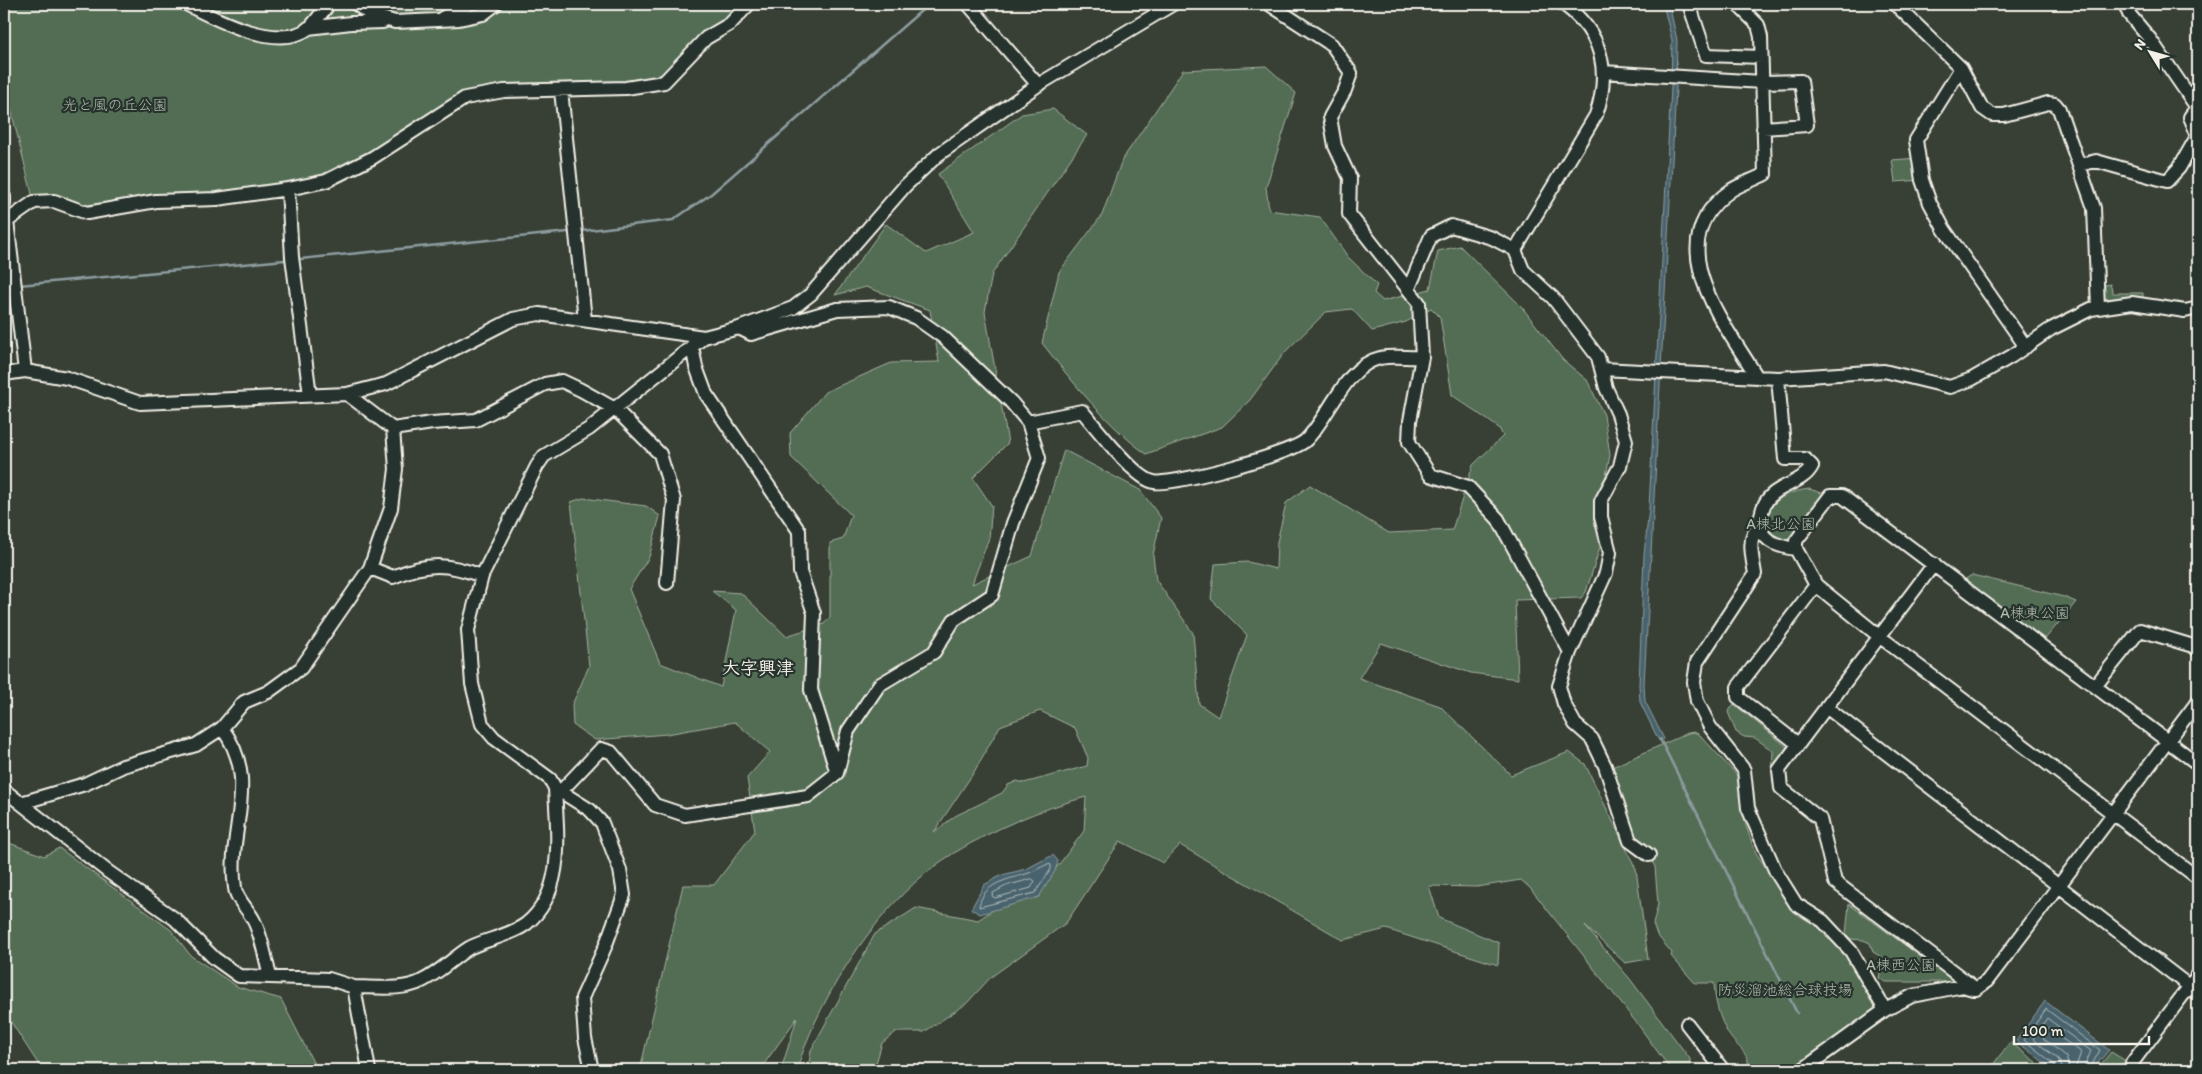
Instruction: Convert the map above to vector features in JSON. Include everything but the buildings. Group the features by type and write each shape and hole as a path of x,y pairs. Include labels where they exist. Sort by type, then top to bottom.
{"street":[{"path":"186,4 221,22 263,34 288,38 308,28 351,22 459,19 483,14 496,4"},
{"path":"308,28 326,8 326,4"},
{"path":"356,4 372,15 395,22"},
{"path":"438,20 469,4"},
{"path":"25,371 7,221 34,202 54,201 87,213 156,201 217,199 288,189 326,180 372,158 465,98 504,91 626,88 664,82 706,38 730,24 749,4"},
{"path":"968,4 1038,85"},
{"path":"4,374 25,371 67,378 140,403 347,394 386,384 437,360 513,319 539,314 704,336 739,328 793,308 811,294 904,186 939,154 1038,85 1173,4"},
{"path":"1269,4 1332,45 1350,73 1345,90 1330,117 1335,146 1350,178 1350,214 1419,303 1422,357 1410,421 1409,442 1430,475 1468,487 1498,519 1570,652"},
{"path":"1515,250 1596,115 1603,95 1603,72 1599,47 1580,16 1563,4"},
{"path":"1689,4 1706,55 1761,57"},
{"path":"1736,4 1758,25 1765,174 1730,191 1711,210 1704,223 1698,244 1698,266 1712,306 1757,377"},
{"path":"1894,4 1961,68 1982,108 1992,115 2004,115 2048,103 2056,104 2060,109 2094,208 2098,308"},
{"path":"2079,166 2096,162 2167,181 2179,168 2198,136 2190,117 2198,107 2150,39 2129,14 2124,4"},
{"path":"1961,68 1916,140 1922,180 1930,204 1944,230 2026,347"},
{"path":"1603,72 1762,82 1801,81 1807,125 1763,128"},
{"path":"561,90 585,320"},
{"path":"288,189 292,257 310,395"},
{"path":"4,198 4,204"},
{"path":"1409,288 1432,236 1452,226 1492,238 1515,250 1523,270 1559,306 1598,357 1606,388 1618,414 1626,441 1620,466 1600,501 1600,517 1610,553 1606,572 1570,652 1559,686 1564,704 1576,724 1592,739 1605,766 1630,841 1648,855"},
{"path":"1602,368 1778,378 1884,371 1950,387 1972,379 2072,318 2098,308 2132,303 2185,311 2198,308"},
{"path":"4,790 107,871 175,919 214,958 239,976 329,978 354,987 408,986 423,981 470,948 524,925 536,914 553,885 556,870 558,789 601,749 611,752 655,804 685,815 808,796 837,773 848,731 879,685 934,652 954,620 992,595 1013,523 1038,458 1028,422 1004,396 943,337 916,318 889,306 837,309 751,334 739,328"},
{"path":"592,1070 585,1038 582,998 605,947 624,895 620,870 602,823 590,810 558,789 550,779 494,738 482,724 472,684 468,630 482,576 537,466 544,456 589,429 704,336"},
{"path":"692,346 696,367 706,394 799,531 800,572 814,613 811,690 837,773"},
{"path":"1028,422 1082,411 1137,473 1154,482 1181,480 1288,451 1306,441 1359,367 1381,358 1422,357"},
{"path":"1778,378 1786,458 1805,459 1812,466 1808,474 1774,492 1763,506 1759,527 1755,530 1751,545 1756,574 1697,662 1694,682 1697,702 1710,727 1744,770 1748,808 1776,872 1796,904 1823,921 1851,951 1885,1010"},
{"path":"347,394 393,429 432,423 476,420 545,384 562,381 615,409 660,454 663,463 674,500 667,583"},
{"path":"21,803 85,784 123,766 196,745 222,728 244,702 268,692 300,668 370,568 391,508 396,469 393,429"},
{"path":"2198,764 2096,685 1842,496 1830,496 1796,542 1796,549 1816,584 1880,636 2114,812 2198,878"},
{"path":"1759,527 1766,537 1778,546 1796,549"},
{"path":"1934,564 1779,770 1781,788 1820,819 1835,882 1976,989"},
{"path":"370,568 393,577 410,570 444,565 482,576"},
{"path":"1798,744 1738,697 1738,687 1816,584"},
{"path":"2096,685 2140,630 2194,646 2198,650"},
{"path":"1802,1070 1885,1010 1912,996 1963,986 1976,989 1987,981 2058,884 2198,701"},
{"path":"1826,707 2194,989"},
{"path":"222,728 232,742 242,767 242,785 234,850 235,890 255,922 270,976"},
{"path":"2132,1063 2194,989 2198,976"},
{"path":"354,987 369,1070"},
{"path":"1686,1024 1722,1070"}],"green space":[{"name":"光と風の丘公園","path":"4,4 749,4 664,82 465,98 326,181 87,213 34,202 9,102 4,91"},
{"path":"1266,66 1296,93 1266,187 1269,210 1320,217 1348,257 1377,285 1374,293 1383,301 1430,289 1438,251 1460,246 1521,306 1563,360 1587,380 1604,415 1610,455 1601,501 1600,547 1586,592 1581,598 1515,600 1518,679 1471,673 1381,643 1359,678 1440,706 1511,775 1569,752 1585,764 1636,869 1648,959 1625,963 1584,925 1630,979 1690,1059 1690,1070 1671,1070 1639,1026 1531,889 1521,880 1477,887 1429,886 1439,918 1499,943 1498,965 1386,929 1343,940 1180,845 1163,863 1120,841 1066,923 991,977 966,1004 924,1032 896,1032 882,1043 874,1070 808,1070 811,1050 875,934 916,908 978,920 1057,867 1084,831 1086,797 1018,820 985,836 954,853 928,871 903,894 858,948 838,979 807,1041 797,1070 781,1070 797,1018 764,1064 763,1070 640,1070 683,885 714,885 755,831 747,778 770,752 735,722 667,734 595,740 573,725 572,705 589,666 571,502 583,498 646,506 660,516 649,557 629,589 660,663 721,687 736,610 712,591 741,593 786,636 824,624 830,617 830,543 843,539 851,515 791,457 790,433 825,392 891,363 939,362 930,310 866,287 835,295 886,224 926,253 974,232 938,174 1022,114 1053,109 1087,135 992,274 985,312 1008,443 973,478 992,506 989,538 972,584 1032,556 1064,450 1140,490 1161,518 1153,555 1156,580 1193,633 1199,704 1218,717 1247,635 1211,599 1215,564 1248,562 1276,569 1277,542 1286,503 1310,485 1389,533 1452,530 1473,465 1503,436 1499,428 1452,395 1440,317 1431,308 1406,322 1372,331 1352,309 1326,312 1285,352 1250,400 1222,427 1146,454 1117,430 1078,388 1042,343 1059,272 1102,215 1122,160 1183,70","holes":["1040,711 1075,728 1088,758 1087,766 1024,783 1017,781 1008,785 1002,793 955,816 934,832 974,772 1000,726"]},
{"path":"1918,158 1922,180 1895,182 1892,160"},
{"path":"2110,284 2113,293 2143,293 2143,305 2098,308 2097,287"},
{"name":"A棟北公園","path":"1809,489 1825,494 1787,544 1766,535 1762,518 1772,506 1782,497 1793,492"},
{"name":"A棟東公園","path":"1972,575 2064,597 2076,602 2041,644 1959,583"},
{"path":"1734,704 1787,747 1772,769 1773,751 1755,738 1744,737 1736,732 1728,712"},
{"name":"防災溜池総合球技場","path":"1694,732 1700,735 1744,783 1743,810 1746,826 1756,853 1795,910 1824,930 1842,947 1876,1006 1875,1013 1793,1070 1750,1070 1745,1054 1729,1035 1720,1016 1714,983 1695,983 1671,956 1672,953 1657,935 1653,924 1658,904 1655,867 1648,853 1629,839 1609,773 1612,767"},
{"path":"4,841 44,856 59,848 171,930 191,956 238,987 281,999 317,1070 42,1070 4,1011"},
{"name":"A棟西公園","path":"1849,904 1955,982 1885,982 1879,978 1883,958 1873,952 1870,943 1851,939 1846,934"},
{"path":"2010,1042 2046,1070 1989,1070"},
{"path":"2111,1052 2126,1061 2110,1070 2096,1070"}],"water":[{"path":"1663,4 1669,4 1677,40 1676,88 1644,684 1645,701 1664,739 1659,741 1640,702 1639,684 1644,555 1649,508 1671,87 1672,40"},
{"path":"1053,855 1058,861 1055,871 1039,897 980,914 971,909 984,885 1002,875 1026,869"},
{"path":"2045,1001 2109,1050 2092,1070 2054,1070 2016,1041"}],"waterway":[{"path":"582,231 673,220 711,194 929,4"},
{"path":"300,259 568,232"},
{"path":"19,285 285,260"},
{"path":"1660,739 1797,1013"}],"district":[{"name":"大字興津","path":"758,668"}]}
